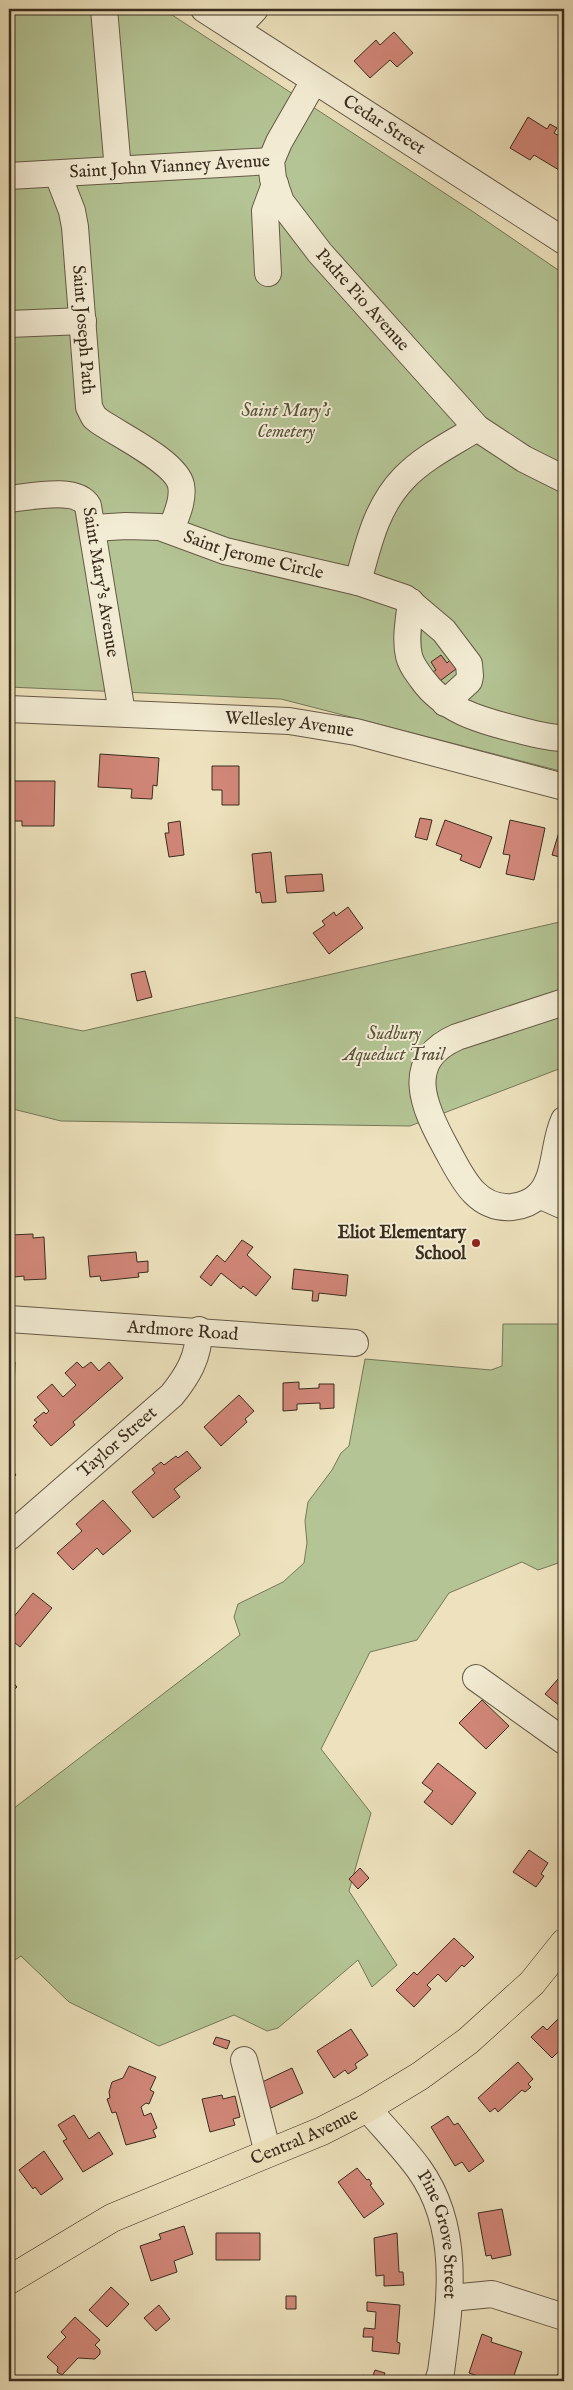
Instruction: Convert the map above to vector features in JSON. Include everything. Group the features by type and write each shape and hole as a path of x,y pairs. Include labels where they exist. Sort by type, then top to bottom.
{"main road":[{"name":"Central Avenue","path":"9,2280 112,2218 322,2131 367,2108 420,2076 468,2041 532,1983 564,1943"}],"street":[{"path":"104,9 118,170"},
{"name":"Cedar Street","path":"204,9 564,241"},
{"path":"236,30 255,9"},
{"name":"Saint John Vianney Avenue","path":"9,176 58,175 118,170 273,172 279,142 314,81"},
{"path":"268,273 265,211 273,172"},
{"name":"Padre Pio Avenue","path":"273,172 286,210 320,253 477,428 524,459 564,479"},
{"name":"Saint Joseph Path","path":"58,175 72,211 75,227 88,401 92,412 100,421 165,464 178,477 181,484 181,500 171,530"},
{"path":"9,324 83,321"},
{"path":"358,582 373,528 395,489 418,466 477,428"},
{"name":"Saint Mary's Avenue","path":"9,499 67,494 78,496 88,506 122,713"},
{"name":"Saint Jerome Circle","path":"93,528 152,525 171,530 225,551 358,582 399,595 411,602 444,632 469,664 470,676 468,681 445,703"},
{"path":"411,602 408,636 410,657 417,672 432,694 445,703 479,719 546,737 564,738"},
{"name":"Wellesley Avenue","path":"9,709 289,721 331,726 564,787"},
{"path":"564,1002 448,1040 430,1055 423,1077 423,1097 429,1116 474,1194 489,1204 507,1208 530,1202 539,1195 549,1176 564,1120"},
{"path":"539,1195 564,1206"},
{"name":"Ardmore Road","path":"9,1319 199,1330 355,1343"},
{"name":"Taylor Street","path":"9,1536 172,1395 190,1371 196,1357 199,1330"},
{"path":"476,1678 564,1741"},
{"path":"244,2060 268,2153"},
{"name":"Pine Grove Street","path":"367,2108 420,2170 434,2195 444,2224 451,2263 451,2298 438,2381"},
{"path":"451,2298 492,2294 564,2317"}],"green space":[{"name":"Saint Mary's Cemetery","path":"9,9 163,9 472,211 564,274 564,772 281,699 9,687"},
{"name":"Sudbury Aqueduct Trail","path":"564,921 564,1067 410,1126 61,1121 9,1108 9,1016 83,1031"},
{"path":"503,1324 564,1324 564,1561 538,1570 522,1562 449,1593 417,1640 370,1652 321,1749 371,1813 349,1891 397,1965 372,1987 358,1960 278,2028 267,2031 234,2015 159,2046 69,2002 21,1956 9,1964 9,1812 240,1635 234,1617 238,1604 283,1582 304,1563 307,1543 305,1521 308,1502 332,1470 341,1453 349,1446 365,1359 491,1370 502,1366"}],"building":[{"path":"394,32 413,53 397,67 390,60 370,78 354,61 376,40 380,45"},
{"path":"528,117 547,129 550,124 557,128 554,133 564,139 564,162 559,170 534,155 530,160 510,148"},
{"path":"441,655 447,663 450,660 456,669 440,681 433,672 436,670 431,662"},
{"path":"100,754 159,758 157,786 153,785 152,799 131,798 132,789 98,787"},
{"path":"212,766 239,766 239,805 222,805 222,790 212,790"},
{"path":"10,781 55,781 54,826 22,826 22,821 9,821"},
{"path":"420,818 432,820 427,840 415,837"},
{"path":"445,820 492,837 480,868 460,860 462,855 436,845"},
{"path":"510,820 545,828 534,880 506,874 510,855 503,854"},
{"path":"180,821 184,855 169,857 165,833 169,833 168,823"},
{"path":"559,832 564,834 564,858 552,855"},
{"path":"271,852 276,902 262,903 260,892 256,893 252,854"},
{"path":"322,874 324,891 287,893 285,876"},
{"path":"348,907 363,928 329,954 313,933 325,925 322,921 334,912 336,916"},
{"path":"145,971 152,997 137,1001 131,974"},
{"path":"33,1234 33,1238 44,1237 46,1279 24,1280 24,1276 14,1277 13,1271 9,1271 10,1235"},
{"path":"242,1240 253,1247 247,1255 271,1277 256,1296 243,1286 241,1289 221,1273 211,1286 200,1277 217,1255 225,1262"},
{"path":"136,1252 137,1262 148,1261 148,1272 138,1273 139,1277 101,1281 100,1276 90,1277 88,1256"},
{"path":"294,1269 348,1275 346,1296 319,1293 318,1301 312,1301 313,1291 292,1289"},
{"path":"9,1361 15,1362 14,1389 9,1389"},
{"path":"77,1362 83,1368 91,1362 99,1371 109,1362 123,1378 73,1422 75,1425 51,1446 33,1426 37,1422 34,1420 44,1412 46,1414 49,1411 37,1397 52,1384 63,1397 76,1385 65,1373"},
{"path":"299,1382 299,1389 319,1388 319,1384 334,1384 334,1408 320,1409 320,1403 297,1404 297,1410 283,1411 283,1383"},
{"path":"239,1395 254,1411 245,1419 247,1422 221,1446 204,1427"},
{"path":"187,1451 201,1468 174,1489 180,1497 153,1518 132,1492 155,1473 152,1469 161,1462 164,1465"},
{"path":"9,1466 16,1475 9,1480"},
{"path":"103,1500 131,1531 103,1555 97,1548 73,1570 57,1553 82,1531 76,1524"},
{"path":"33,1593 52,1608 20,1647 9,1638 9,1623"},
{"path":"9,1678 17,1687 9,1694"},
{"path":"558,1679 564,1684 564,1700 560,1706 545,1694"},
{"path":"482,1700 509,1726 486,1749 459,1723"},
{"path":"438,1763 476,1793 452,1825 424,1802 433,1791 422,1783"},
{"path":"529,1850 548,1863 541,1874 544,1876 536,1887 513,1872"},
{"path":"360,1868 369,1878 358,1889 349,1879"},
{"path":"454,1938 474,1957 464,1967 462,1965 446,1982 438,1974 427,1985 431,1989 414,2007 396,1990 414,1972 417,1975"},
{"path":"563,2014 564,2053 561,2049 552,2058 531,2037 543,2026 547,2030"},
{"path":"351,2029 368,2055 355,2064 357,2068 348,2074 345,2070 334,2078 317,2051"},
{"path":"216,2037 230,2041 227,2049 213,2044"},
{"path":"518,2062 533,2079 528,2084 531,2087 525,2092 522,2090 498,2112 495,2108 490,2112 478,2098"},
{"path":"129,2066 156,2077 150,2090 154,2092 149,2104 146,2103 141,2107 144,2116 151,2113 157,2128 153,2130 156,2137 126,2145 116,2112 112,2113 107,2099 110,2098 109,2092 112,2082 123,2078"},
{"path":"292,2068 303,2093 271,2108 260,2083"},
{"path":"222,2095 223,2099 235,2096 240,2117 233,2119 235,2125 210,2132 202,2099"},
{"path":"74,2115 89,2139 99,2132 113,2154 83,2172 63,2141 67,2139 58,2125"},
{"path":"448,2116 454,2125 458,2123 484,2161 469,2172 462,2162 455,2166 431,2127"},
{"path":"44,2151 63,2179 41,2195 35,2187 33,2189 19,2170"},
{"path":"357,2168 367,2180 369,2179 372,2184 370,2185 384,2204 364,2218 338,2182"},
{"path":"502,2209 511,2255 492,2259 491,2255 486,2256 478,2213"},
{"path":"184,2226 193,2254 174,2261 177,2272 151,2281 140,2246 161,2239 159,2234"},
{"path":"216,2233 260,2233 260,2260 216,2260"},
{"path":"397,2233 399,2272 403,2272 404,2285 384,2286 384,2275 376,2276 374,2238"},
{"path":"111,2287 129,2304 107,2327 89,2310"},
{"path":"286,2296 296,2296 296,2309 286,2309"},
{"path":"367,2302 400,2305 397,2342 400,2343 399,2354 372,2351 373,2337 363,2337 364,2328 375,2329 376,2312 367,2311"},
{"path":"159,2305 170,2319 156,2331 144,2318"},
{"path":"75,2317 100,2340 95,2345 100,2350 100,2354 95,2359 78,2358 62,2375 57,2372 58,2367 47,2357 66,2337 61,2332"},
{"path":"482,2334 492,2338 491,2342 522,2352 512,2381 493,2381 469,2373"},
{"path":"564,2368 564,2381 557,2381 554,2378"},
{"path":"375,2370 385,2373 382,2381 361,2381 363,2375 372,2378"}],"place":[{"name":"Eliot Elementary School","path":"476,1243"}]}
